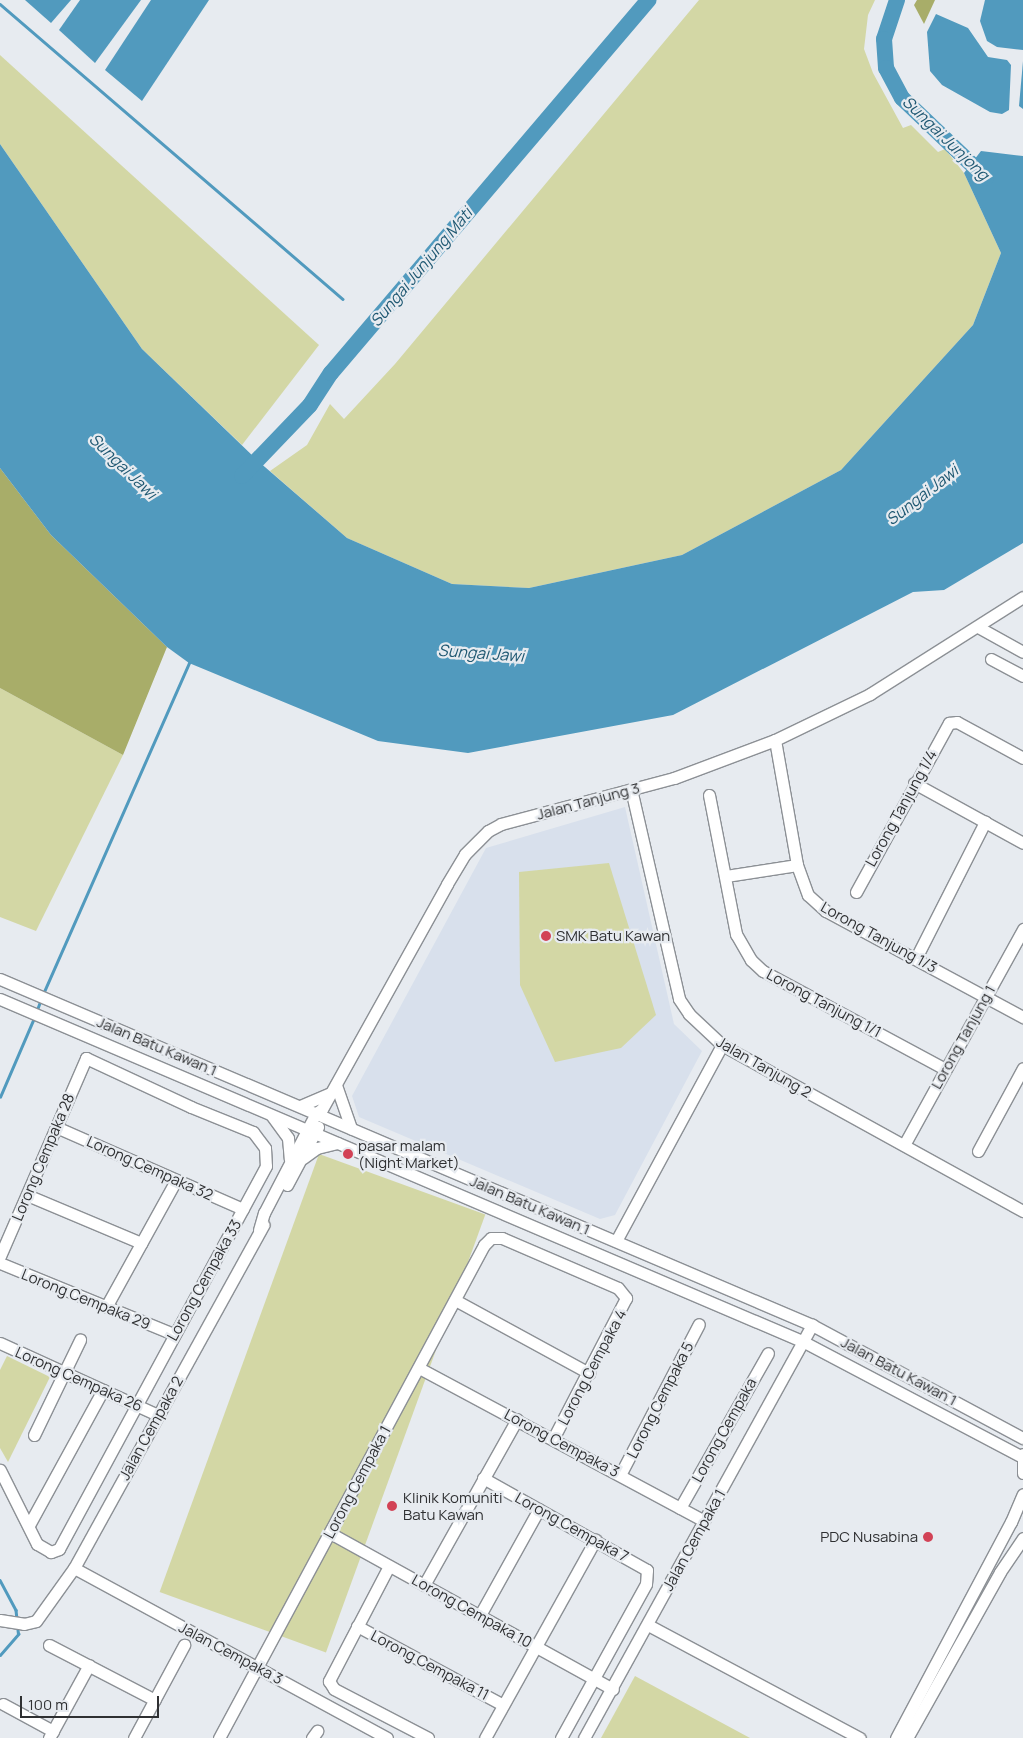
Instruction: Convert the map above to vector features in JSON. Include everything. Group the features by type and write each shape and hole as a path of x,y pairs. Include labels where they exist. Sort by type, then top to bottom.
{"street":[{"name":"Jalan Tanjung 3","path":"320,1113 447,884 476,841 502,824 674,778 775,740 870,694 978,628 1023,597"},
{"path":"978,628 1023,652"},
{"path":"991,659 1023,676"},
{"name":"Lorong Tanjung 1/4","path":"856,892 947,725 957,722 1023,758"},
{"name":"Lorong Tanjung 1/3","path":"775,740 797,865 803,887 817,904 1023,1017"},
{"path":"914,783 1023,843"},
{"name":"Jalan Tanjung 2","path":"631,789 678,999 688,1014 722,1045 1023,1211"},
{"name":"Lorong Tanjung 1/1","path":"709,795 736,934 741,948 763,971 945,1069"},
{"path":"916,958 985,822"},
{"path":"726,876 797,865"},
{"name":"Lorong Tanjung 1","path":"904,1145 1023,929"},
{"name":"Jalan Batu Kawan 1","path":"0,979 320,1113 351,1128 812,1325 1023,1438"},
{"name":"Jalan Batu Kawan 1","path":"0,999 804,1342 1023,1456"},
{"path":"616,1241 722,1045"},
{"name":"Lorong Cempaka 28","path":"0,1256 86,1058"},
{"name":"Lorong Cempaka 33","path":"29,1525 43,1550 51,1552 64,1543 173,1334 266,1166 264,1148 253,1132 191,1107 86,1058"},
{"path":"978,1151 1023,1068"},
{"path":"300,1106 318,1101 334,1088 351,1128"},
{"name":"Jalan Cempaka 2","path":"0,1620 19,1624 36,1621 74,1568 259,1230 300,1160 320,1113"},
{"path":"270,1114 288,1138 292,1153 288,1166"},
{"name":"Lorong Cempaka 32","path":"56,1127 243,1209"},
{"name":"Jalan Cempaka 2","path":"259,1230 288,1166 311,1132"},
{"path":"300,1160 317,1148 337,1143"},
{"path":"106,1307 176,1180"},
{"path":"27,1195 141,1243"},
{"name":"Lorong Cempaka 1","path":"219,1738 487,1241 502,1238 625,1294"},
{"name":"Lorong Cempaka 29","path":"0,1264 173,1334"},
{"name":"Lorong Cempaka 4","path":"553,1439 626,1302 625,1294"},
{"path":"455,1300 588,1373"},
{"name":"Lorong Cempaka 5","path":"620,1475 699,1324"},
{"name":"Jalan Cempaka 1","path":"584,1738 613,1689 812,1325"},
{"path":"34,1434 66,1374 80,1340"},
{"name":"Lorong Cempaka 26","path":"0,1343 158,1416"},
{"name":"Lorong Cempaka","path":"680,1508 768,1353"},
{"name":"Lorong Cempaka 3","path":"419,1368 516,1418 704,1521"},
{"path":"29,1525 103,1390"},
{"path":"424,1585 516,1418"},
{"path":"1023,1456 1023,1473"},
{"path":"0,1470 29,1525"},
{"name":"Lorong Cempaka 7","path":"483,1478 644,1567 648,1574 646,1584"},
{"path":"896,1738 1011,1522 1023,1494"},
{"path":"480,1615 539,1509"},
{"name":"Lorong Cempaka 10","path":"330,1533 613,1689"},
{"path":"907,1738 1000,1572 1023,1538"},
{"path":"484,1738 594,1540"},
{"path":"390,1566 329,1681 334,1688 428,1738"},
{"name":"Jalan Cempaka 3","path":"74,1568 387,1738"},
{"name":"Jalan Cempaka 1","path":"561,1738 646,1584"},
{"path":"648,1625 860,1738"},
{"name":"Lorong Cempaka 11","path":"357,1626 503,1704"},
{"path":"50,1645 155,1700"},
{"path":"134,1738 184,1646"},
{"path":"3,1704 51,1735 88,1665"}],"shaded area":[{"name":"SMK Batu Kawan","path":"625,807 674,1024 702,1051 615,1215 600,1219 359,1117 352,1096 486,848"}],"green space":[{"path":"699,0 875,0 868,15 864,49 873,73 903,128 911,125 938,152 945,149 964,173 1001,253 973,325 841,470 682,555 529,588 452,584 347,538 270,471 307,445 330,404 344,419 395,364"},
{"path":"917,0 935,0 924,24 914,5"},
{"path":"0,55 319,345 242,445 142,349 0,144"},
{"path":"0,468 51,535 167,647 123,755 0,688"},
{"path":"0,688 123,755 36,931 0,917"},
{"path":"609,863 656,1015 621,1048 555,1062 520,985 519,872"},
{"path":"319,1154 485,1215 326,1652 160,1592"},
{"path":"7,1356 50,1377 8,1462 0,1448 0,1370"},
{"path":"635,1676 750,1738 601,1738"}],"water":[{"path":"25,0 71,0 51,23"},
{"path":"80,0 141,0 95,63 59,30"},
{"path":"151,0 209,0 142,101 105,70"},
{"path":"985,0 1023,0 1023,50 997,47 987,41 980,21"},
{"path":"936,14 968,28 988,57 1007,60 1011,65 1009,110 1002,114 990,112 942,85 930,71 927,32"},
{"path":"1023,61 1023,109 1019,106"},
{"name":"Sungai Jawi","path":"0,144 142,349 258,461 347,538 452,584 529,588 682,555 841,470 973,325 1001,253 964,173 981,151 1023,156 1023,543 944,590 913,592 673,715 468,753 378,741 189,663 167,647 51,535 0,468"}],"waterway":[{"name":"Sungai Junjung Mati","path":"242,476 310,405 331,373 649,0"},
{"name":"Sungai Junjong","path":"897,0 884,39 886,68 902,98 986,178"},
{"path":"0,4 343,299"},
{"path":"43,994 190,661"},
{"path":"37,1010 41,999"},
{"path":"0,1097 34,1018"},
{"path":"0,1580 16,1610 17,1620"},
{"path":"0,1655 18,1634 17,1626"}],"place":[{"name":"SMK Batu Kawan","path":"546,936"},
{"name":"pasar malam (Night Market)","path":"348,1154"},
{"name":"Klinik Komuniti Batu Kawan","path":"392,1506"},
{"name":"PDC Nusabina","path":"928,1537"}]}
